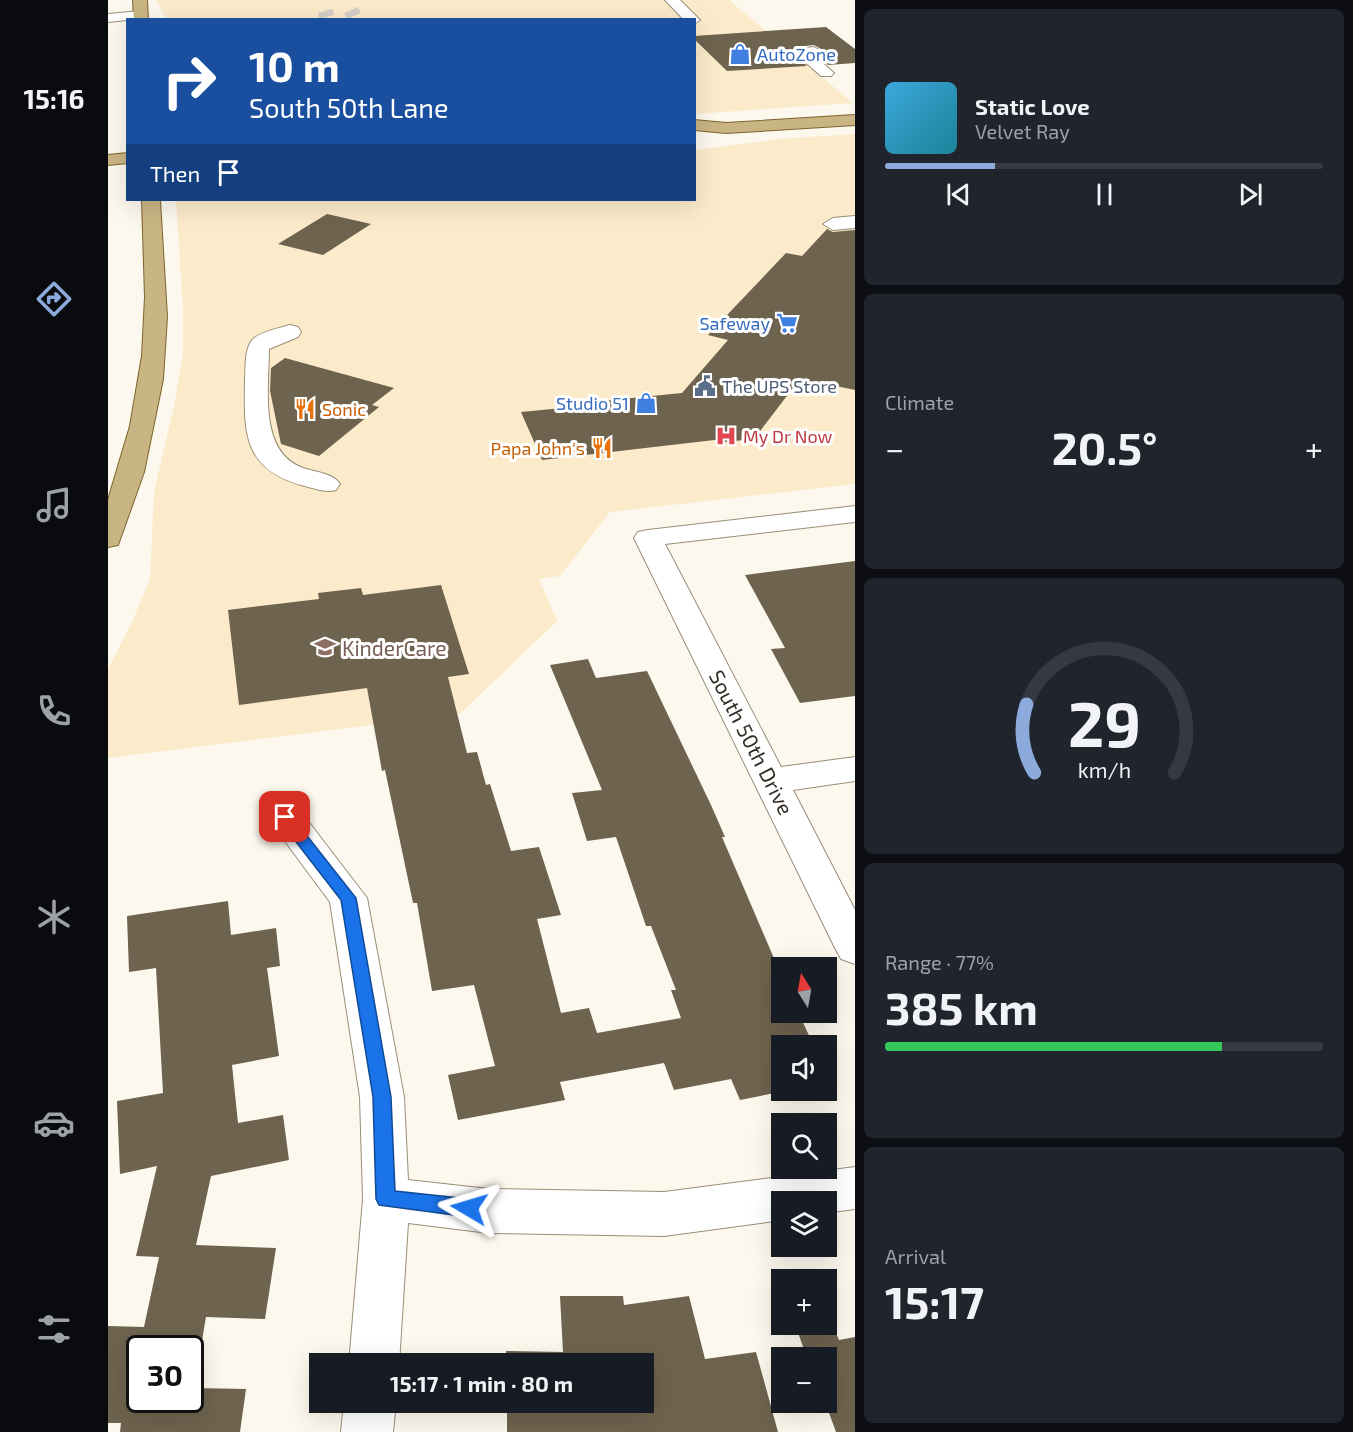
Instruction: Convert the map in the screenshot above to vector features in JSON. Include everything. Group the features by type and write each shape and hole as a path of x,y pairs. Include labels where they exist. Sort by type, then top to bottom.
{"main road":[{"path":"140,0 141,17"},
{"path":"696,124 726,128 855,120"},
{"path":"696,139 704,138 726,128"},
{"path":"108,160 126,158"},
{"path":"108,538 124,495 143,422 154,358 151,201"}],"street":[{"path":"672,0 691,18"},
{"path":"108,18 141,17"},
{"path":"814,51 801,52 826,74"},
{"path":"833,224 855,222"},
{"path":"290,332 262,342 258,349 258,408 262,440 271,460 282,468 327,484"},
{"name":"South 50th Drive","path":"855,514 648,538 855,948"},
{"path":"771,781 855,768"},
{"path":"285,817 348,898 382,1097 386,1199 375,1353"},
{"path":"386,1199 489,1210 664,1214 855,1188"},
{"path":"367,1432 369,1413"}],"shaded area":[{"path":"156,0 729,0 853,103 696,114 696,18 166,18"},
{"path":"855,134 855,484 610,512 560,576 539,579 557,621 460,714 108,758 108,669 131,624 150,579 154,492 174,406 183,354 183,309 176,201 696,201 696,150 779,139"}],"building":[{"path":"826,27 855,49 855,63 828,65 818,55 823,50 814,45 796,47 792,51 807,66 727,71 696,41 696,36"},
{"path":"327,214 371,224 323,255 278,244"},
{"path":"827,229 833,232 855,230 855,390 822,383 818,389 796,384 754,439 724,442 723,439 542,460 521,412 562,408 561,405 682,393 728,340 708,335 786,253 802,256"},
{"path":"285,358 394,388 372,405 379,407 319,456 281,444 270,391 271,368"},
{"path":"855,561 855,696 800,703 771,649 785,648 745,575"},
{"path":"441,585 469,674 448,677 467,753 477,752 486,785 490,784 511,851 539,847 561,915 537,919 561,1013 589,1008 597,1033 681,1018 671,990 676,990 651,926 646,926 616,837 587,841 572,793 602,790 550,665 588,659 596,678 647,671 711,805 725,837 722,837 773,957 771,957 771,1023 803,1023 809,1035 771,1035 771,1094 740,1100 731,1079 674,1090 664,1063 560,1082 565,1100 458,1120 448,1075 495,1066 474,985 432,991 417,903 413,903 385,770 382,771 367,688 239,705 228,610 319,599 318,593 361,588 363,595"},
{"path":"228,901 231,935 276,928 280,966 267,968 279,1056 232,1065 238,1123 283,1115 289,1160 211,1176 196,1245 276,1248 265,1319 206,1317 203,1335 126,1335 126,1413 204,1413 204,1388 246,1389 240,1432 120,1432 121,1423 108,1423 108,1326 144,1327 159,1257 136,1256 157,1166 120,1174 117,1101 163,1093 156,968 129,972 127,916"},
{"path":"560,1296 623,1296 624,1305 689,1296 705,1359 756,1352 778,1432 507,1432 507,1413 654,1413 654,1353 506,1353 506,1351 563,1352"},
{"path":"799,1335 837,1335 839,1340 855,1337 855,1432 836,1432 829,1413 837,1413 837,1347 803,1347"}],"tunnel":[{"path":"351,10 354,16"},
{"path":"325,11 327,17"}],"place":[{"name":"AutoZone","path":"740,54"},
{"name":"Safeway","path":"787,323"},
{"name":"The UPS Store","path":"705,386"},
{"name":"Studio 51","path":"646,403"},
{"name":"Sonic","path":"305,409"},
{"name":"My Dr Now","path":"726,436"},
{"name":"Papa John's","path":"602,448"},
{"name":"KinderCare","path":"325,647"}],"route":[{"path":"285,817 348,898 382,1097 386,1199 469,1208"}]}
